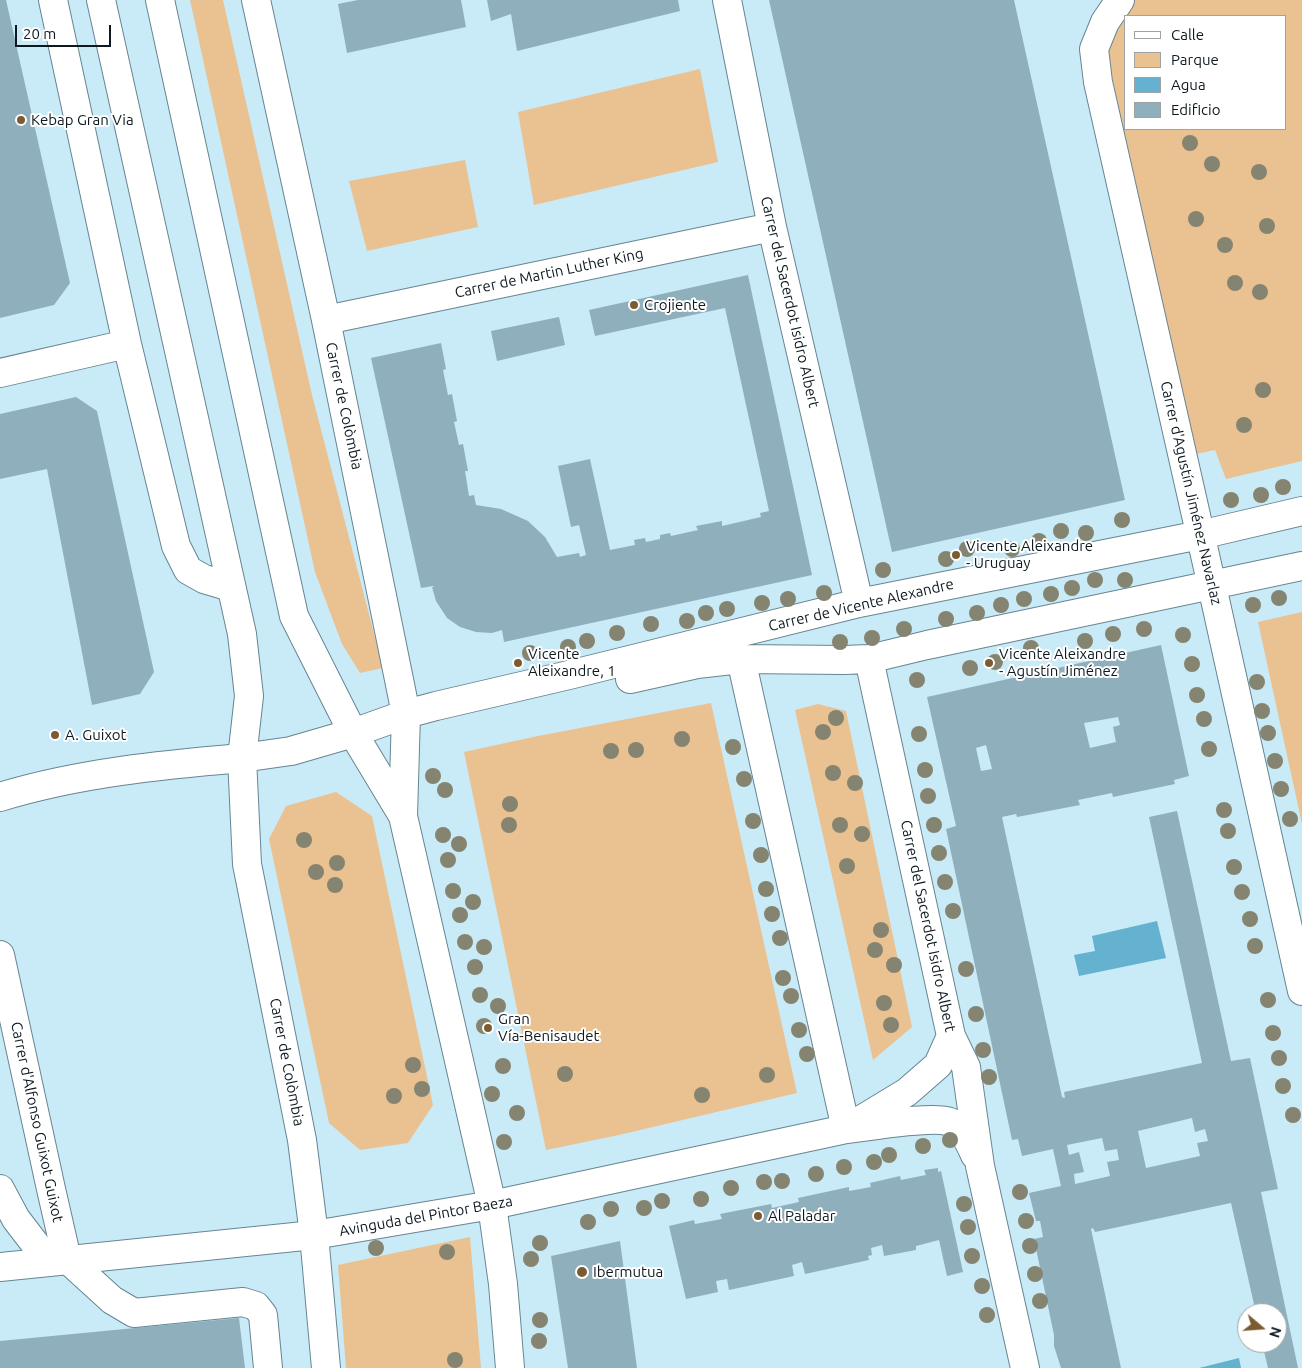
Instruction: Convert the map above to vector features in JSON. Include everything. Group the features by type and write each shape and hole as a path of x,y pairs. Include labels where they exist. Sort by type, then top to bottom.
{"street":[{"path":"53,0 127,344 176,546 188,570 204,579 231,587"},
{"name":"Carrer de Colòmbia","path":"101,0 242,634 249,696 242,758 248,864 302,1140 314,1235 326,1368"},
{"name":"Carrer de Colòmbia","path":"160,0 294,616 353,733 404,816"},
{"name":"Carrer de Colòmbia","path":"256,0 326,320 406,714 404,816 492,1205 503,1284 510,1368"},
{"name":"Carrer del Sacerdot Isidro Albert","path":"727,0 772,227 858,603"},
{"name":"Carrer d'Agustín Jiménez Navarlaz","path":"1120,0 1106,22 1094,49 1098,82 1302,992"},
{"name":"Carrer de Martin Luther King","path":"326,320 772,227"},
{"path":"0,372 127,344"},
{"name":"Carrer de Vicente Alexandre","path":"353,733 406,714 858,603 1200,535 1302,511"},
{"name":"Carrer de Vicente Alexandre","path":"568,675 606,684 697,664 741,659 869,659 927,644 1302,566"},
{"path":"741,659 846,1129"},
{"name":"Carrer del Sacerdot Isidro Albert","path":"869,659 951,1036 966,1067 980,1166 1025,1368"},
{"path":"0,797 32,787 156,765 242,758 291,751 353,733"},
{"name":"Carrer d'Alfonso Guixot Guixot","path":"0,955 50,1189 67,1259"},
{"name":"Avinguda del Pintor Baeza","path":"846,1129 907,1092 938,1065 951,1036"},
{"name":"Avinguda del Pintor Baeza","path":"0,1267 314,1235 492,1205 846,1129 933,1120 951,1122 966,1136 980,1166"},
{"path":"0,1189 16,1219 39,1249 67,1259 112,1300 134,1313 243,1302 256,1306 263,1315 268,1368"}],"green space":[{"path":"190,0 223,0 312,395 383,668 360,673 342,644 315,572"},
{"path":"1134,0 1302,0 1302,461 1226,479 1215,450 1196,454 1108,59 1111,42 1123,13"},
{"path":"700,69 718,162 534,205 518,112"},
{"path":"465,160 478,227 367,251 349,181"},
{"path":"1302,612 1302,824 1258,622"},
{"path":"711,703 797,1093 619,1135 546,1150 464,752"},
{"path":"818,704 846,711 912,1027 873,1060 795,710"},
{"path":"336,792 372,816 433,1105 408,1143 360,1150 329,1123 269,839 286,806"},
{"path":"470,1237 481,1368 346,1368 338,1265"}],"water":[{"path":"1157,921 1166,958 1079,976 1074,955 1095,951 1092,936"},
{"path":"1239,1358 1241,1368 1199,1368"}],"building":[{"path":"0,0 6,0 70,283 54,305 0,318"},
{"path":"358,0 461,0 466,27 347,53 338,4"},
{"path":"487,0 678,0 680,11 517,51 511,14 491,21"},
{"path":"769,0 1014,0 1125,500 892,552"},
{"path":"748,275 812,575 504,642 502,630 492,633 476,632 460,627 447,618 436,601 432,587 434,587 433,586 421,588 371,358 441,343 446,369 443,370 448,395 452,394 457,421 454,422 459,445 463,444 468,471 465,471 469,496 474,495 476,505 501,509 528,521 545,537 557,557 579,553 580,557 586,555 579,525 571,527 558,466 590,459 610,550 635,545 634,540 645,538 646,542 660,539 660,535 670,533 671,536 698,530 696,526 722,521 722,526 761,517 760,513 769,511 725,308 595,336 589,310"},
{"path":"559,317 565,345 497,361 491,331"},
{"path":"76,397 97,411 154,672 140,694 92,705 47,469 0,479 0,414"},
{"path":"1161,645 1189,776 1174,780 1175,784 1113,797 1112,793 1078,800 1080,805 1017,817 1016,814 1002,817 1062,1097 1065,1098 1064,1092 1202,1063 1149,817 1177,811 1231,1061 1250,1058 1278,1189 1261,1192 1284,1303 1254,1303 1231,1203 1095,1232 1093,1228 1091,1229 1121,1368 1061,1368 1054,1346 1054,1335 1034,1239 1043,1237 1040,1221 1036,1221 1029,1193 1061,1186 1053,1149 1022,1156 1018,1139 1012,1140 946,829 956,826 927,697","holes":["1118,717 1120,725 1113,727 1116,742 1090,748 1084,723","986,745 992,769 981,771 976,748","1192,1118 1195,1132 1205,1129 1208,1141 1197,1143 1200,1156 1146,1168 1138,1131","1102,1138 1105,1151 1117,1149 1119,1160 1107,1162 1110,1176 1075,1184 1074,1174 1084,1172 1079,1152 1069,1155 1067,1145"]},
{"path":"938,1168 938,1172 941,1171 963,1272 947,1276 939,1240 916,1246 916,1250 884,1256 882,1245 871,1248 872,1255 868,1256 869,1260 805,1274 802,1262 792,1265 794,1276 729,1290 727,1279 716,1281 718,1292 686,1299 669,1226 694,1220 695,1224 722,1219 720,1214 771,1204 772,1208 799,1202 798,1198 849,1187 849,1191 871,1187 870,1183 900,1176 901,1180 926,1175 924,1170"},
{"path":"620,1241 637,1368 568,1368 551,1256"},
{"path":"1287,1316 1298,1368 1268,1368 1264,1353 1287,1353"},
{"path":"239,1318 245,1368 0,1368 0,1341"}],"place":[{"name":"Kebap Gran Via","path":"21,120"},
{"name":"Crojiente","path":"634,305"},
{"name":"Vicente Aleixandre - Uruguay","path":"956,555"},
{"name":"Vicente Aleixandre, 1","path":"518,663"},
{"name":"Vicente Aleixandre - Agustín Jiménez","path":"989,663"},
{"name":"A. Guixot","path":"55,735"},
{"name":"Gran Vía-Benisaudet","path":"488,1028"},
{"name":"Al Paladar","path":"758,1216"},
{"name":"Ibermutua","path":"582,1272"}]}
